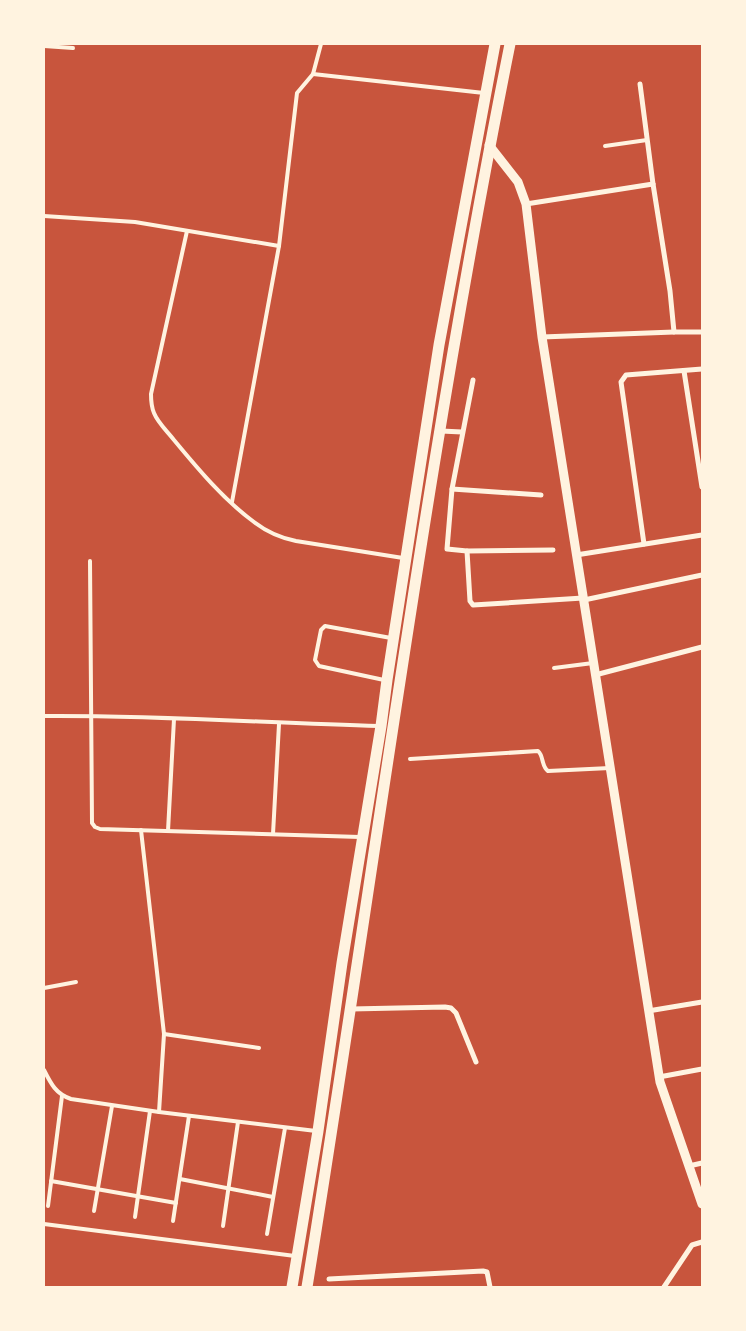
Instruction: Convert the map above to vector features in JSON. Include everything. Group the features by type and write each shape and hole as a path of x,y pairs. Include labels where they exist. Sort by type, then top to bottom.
{"main road":[{"path":"292,1287 318,1131 342,963 382,726 387,680 439,345 495,44"},
{"path":"307,1287 351,1009 403,657 489,145 510,44"}],"street":[{"path":"640,84 652,184 670,291 674,332"},
{"path":"489,145 518,182 526,204 542,337 659,1077 702,1204"},
{"path":"526,204 652,184"},
{"path":"542,337 702,332"},
{"path":"644,544 621,382 626,375 702,369"},
{"path":"684,371 701,468 702,488"},
{"path":"473,380 452,489 446,547 449,551 554,550"},
{"path":"440,431 462,432"},
{"path":"452,489 541,495"},
{"path":"576,555 702,535"},
{"path":"467,551 470,601 473,605 583,599 702,575"},
{"path":"595,675 702,647"},
{"path":"648,1011 702,1002"},
{"path":"351,1009 451,1008 456,1013 476,1062"},
{"path":"659,1077 702,1069"},
{"path":"689,1166 702,1163"},
{"path":"664,1287 692,1245 702,1242"},
{"path":"329,1279 483,1271 487,1272 489,1276 490,1287"}],"lane":[{"path":"232,502 278,246 298,93 313,74 321,44"},
{"path":"44,46 73,48"},
{"path":"313,74 487,93"},
{"path":"604,146 647,140"},
{"path":"44,216 135,222 278,246"},
{"path":"187,231 151,394 151,403 158,421 189,458 232,502 254,522 281,538 406,559"},
{"path":"90,561 92,823 95,827 100,829 363,837"},
{"path":"387,680 319,666 315,660 321,630 325,626 394,638"},
{"path":"554,668 593,663"},
{"path":"44,716 91,715 279,724 382,726"},
{"path":"168,831 174,719"},
{"path":"273,834 279,724"},
{"path":"410,759 538,751 541,754 545,769 548,771 610,768"},
{"path":"141,830 164,1034 159,1112"},
{"path":"44,988 76,982"},
{"path":"164,1034 259,1048"},
{"path":"44,1070 51,1084 62,1096 71,1100 318,1131"},
{"path":"48,1206 62,1096"},
{"path":"94,1211 112,1106"},
{"path":"135,1217 150,1111"},
{"path":"173,1221 190,1116"},
{"path":"223,1226 238,1122"},
{"path":"267,1234 285,1128"},
{"path":"180,1180 273,1197"},
{"path":"51,1181 176,1203"},
{"path":"44,1224 297,1256"}]}
